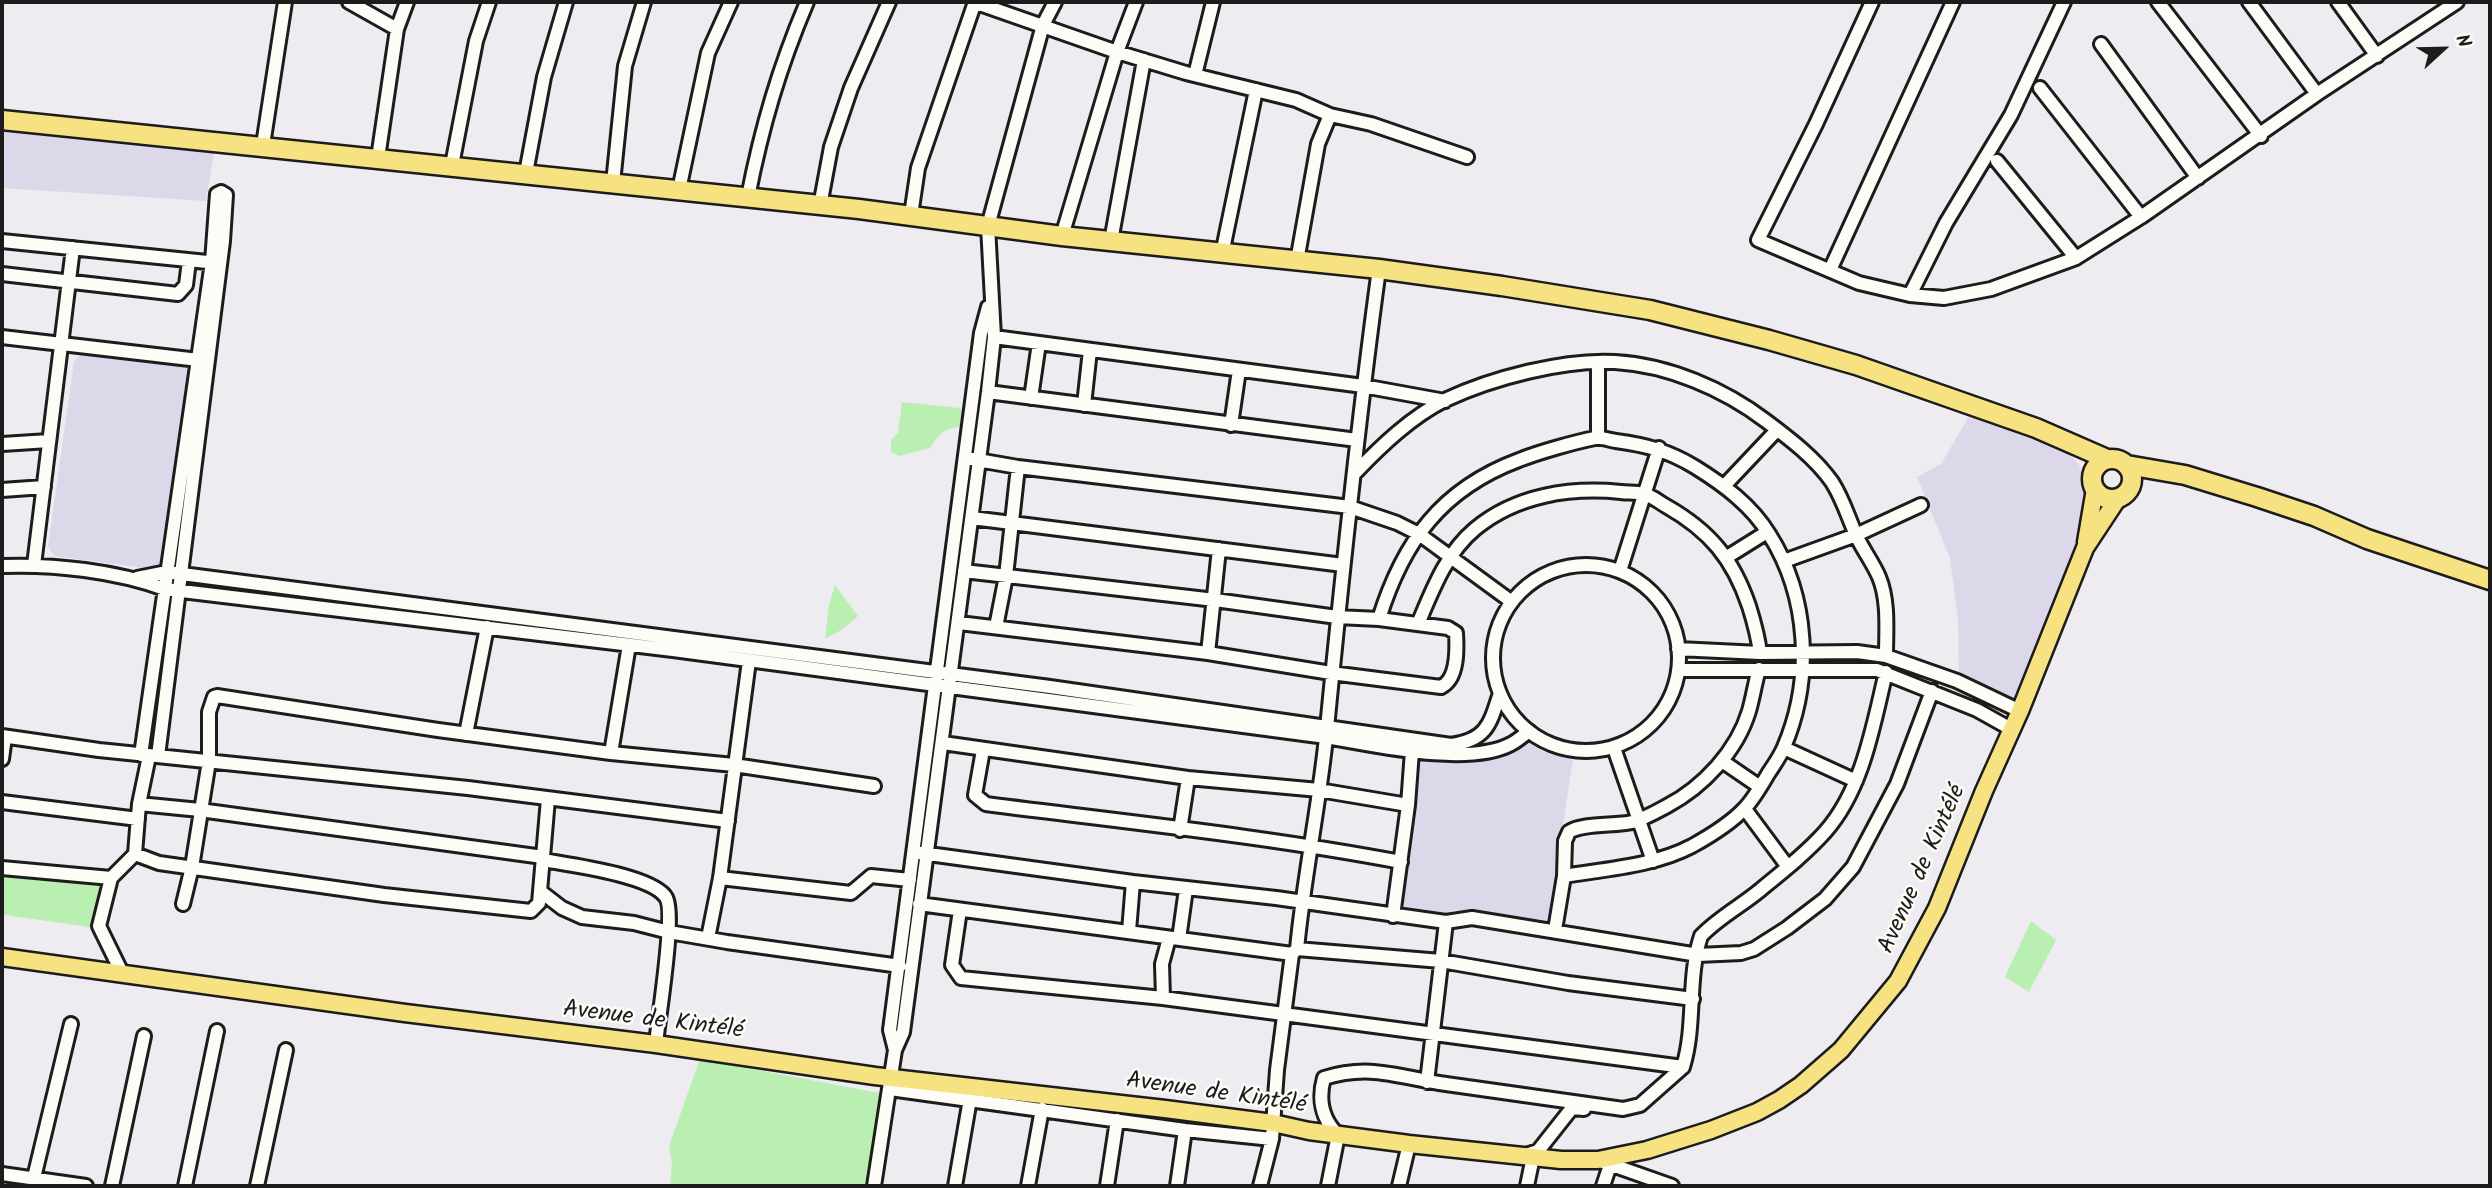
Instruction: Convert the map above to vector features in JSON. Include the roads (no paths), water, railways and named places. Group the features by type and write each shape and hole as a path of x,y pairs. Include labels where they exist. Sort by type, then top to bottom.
{"highway":[{"path":"2,120 262,145 911,215 1062,236 1379,270 1502,286 1650,310 1856,365 2036,428 2101,464 2118,460 2129,473 2127,492 2118,498 2102,496 2095,489 2092,479 2101,464"},
{"path":"2129,473 2176,474 2257,497 2314,516 2367,539 2490,580"}],"main road":[{"name":"Avenue de Kintélé","path":"2085,548 2095,489"},
{"name":"Avenue de Kintélé","path":"2,957 471,1022 656,1044 890,1083 1273,1131 1338,1135 1604,1163 1757,1112 1801,1084 1841,1050 1898,981 1937,908 2085,548 2118,498"}],"street":[{"path":"262,145 285,2"},
{"path":"349,2 397,29"},
{"path":"378,158 397,29 407,2"},
{"path":"452,165 476,41 489,2"},
{"path":"526,173 544,77 566,2"},
{"path":"613,183 625,66 643,2"},
{"path":"679,190 708,53 731,2"},
{"path":"748,197 775,81 807,2"},
{"path":"820,206 831,147 851,88 889,2"},
{"path":"911,215 918,168 975,2 1117,52 1296,100 1330,115 1371,124 1467,157"},
{"path":"895,1050 890,1030 910,880 920,853 943,743 988,392 994,337 988,226 1043,25 1055,2"},
{"path":"1062,236 1117,52 1136,2"},
{"path":"1195,75 1213,2"},
{"path":"1872,2 1816,124 1758,240 1859,283 1910,295 1944,298 1992,289 2076,258 2261,136 2448,4"},
{"path":"1830,270 1953,2"},
{"path":"1910,295 1946,223 2011,115 2064,2"},
{"path":"2158,2 2261,136"},
{"path":"2249,2 2317,94"},
{"path":"2338,2 2377,56"},
{"path":"2101,44 2198,178"},
{"path":"1111,241 1144,60"},
{"path":"2040,88 2141,217"},
{"path":"1222,254 1256,90"},
{"path":"1297,261 1318,144 1330,115"},
{"path":"1997,161 2076,258"},
{"path":"2,241 216,262 179,590 139,804 135,854 111,878 99,926 122,973"},
{"path":"34,565 73,248"},
{"path":"2,274 178,294 186,285 189,261"},
{"path":"1260,1186 1273,1131 1277,1070 1326,733 1363,386 1379,270"},
{"path":"874,1186 895,1050 903,1032 919,904 920,853 937,678 981,333 990,297"},
{"path":"2,337 204,360"},
{"path":"994,337 1363,386 1445,401"},
{"path":"1031,398 1039,343"},
{"path":"1084,405 1090,350"},
{"path":"150,756 167,572 204,360"},
{"path":"1598,362 1598,438"},
{"path":"1355,473 1402,429 1445,401 1521,372 1598,362 1654,368 1694,381 1737,402 1777,430 1798,446 1831,481 1880,579 1885,615 1886,656"},
{"path":"1231,425 1239,370"},
{"path":"988,392 1357,440"},
{"path":"1724,486 1777,430"},
{"path":"1378,619 1404,553 1444,504 1496,468 1529,456 1598,438 1658,448 1685,461 1724,486 1747,506 1767,532 1784,561 1797,599 1802,630 1802,669 1796,708 1784,748 1745,809 1691,847 1653,861 1564,876"},
{"path":"2,444 49,441"},
{"path":"1620,571 1658,448"},
{"path":"965,457 1018,467 1350,507 1397,523 1419,534 1512,602"},
{"path":"996,627 1006,576 1018,467"},
{"path":"2,490 44,487"},
{"path":"1418,624 1435,584 1451,558 1474,530 1507,508 1540,497 1563,492 1605,490 1644,494 1680,514 1710,538 1727,557 1743,590 1757,632 1759,653"},
{"path":"1784,561 1856,535 1921,505"},
{"path":"972,518 1343,565"},
{"path":"1727,557 1767,532"},
{"path":"1208,653 1220,549"},
{"path":"2,566 34,565 137,578 165,589 749,661 937,678"},
{"path":"1590,565 1620,571 1642,584 1660,602 1672,624 1678,649 1678,670 1671,696 1657,719 1637,736 1614,748 1587,752 1560,748 1529,731 1508,710 1500,693 1493,662 1497,630 1512,602 1533,581 1560,568 1590,565"},
{"path":"959,622 1208,653 1441,687 1450,681 1457,651 1456,633 1448,628 964,571"},
{"path":"137,578 167,572 181,573 1326,733 1451,745 1468,743 1485,731 1500,693"},
{"path":"466,734 487,627"},
{"path":"611,753 629,645"},
{"path":"1678,649 1759,653 1857,652 1886,656 1956,681 2020,711"},
{"path":"708,938 720,878 749,661"},
{"path":"1555,930 1564,876 1565,841 1572,830 1639,820 1681,799 1708,778 1723,761 1749,713 1759,669"},
{"path":"1678,670 1802,669 1886,672 1977,710 2011,729"},
{"path":"1527,1186 1527,1157 1538,1151 1572,1108 1623,1109 1640,1105 1683,1068 1689,1043 1701,936 1788,867 1826,830 1856,781 1886,672"},
{"path":"920,853 1393,916 1446,922 1472,918 1698,954 1741,953 1787,928 1825,900 1853,867 1898,784 1932,691"},
{"path":"183,904 192,867 209,761 209,712 214,697 217,696 466,734 611,753 734,765 874,786"},
{"path":"1326,733 1412,751 1462,754 1492,751 1510,745 1529,731"},
{"path":"2,759 3,736 150,756 468,788 728,821"},
{"path":"943,743 1188,778 1318,790 1409,805"},
{"path":"1614,748 1653,861"},
{"path":"1784,748 1856,781"},
{"path":"983,750 975,795 986,804 1311,845 1401,862"},
{"path":"1393,916 1409,805 1412,751"},
{"path":"1723,761 1760,787"},
{"path":"1180,830 1188,778"},
{"path":"135,854 159,863 384,895 531,911 539,903 548,799"},
{"path":"2,802 138,819"},
{"path":"139,804 200,810 543,858 611,873 653,886 666,896 671,907 656,1044"},
{"path":"1745,809 1788,867"},
{"path":"2,867 111,878"},
{"path":"720,878 851,893 871,876 910,880"},
{"path":"1129,931 1132,882"},
{"path":"1163,998 1162,964 1174,939 1186,889"},
{"path":"540,891 562,908 582,917 900,966"},
{"path":"919,904 1174,939 1294,951 1441,961 1568,983 1693,999"},
{"path":"960,910 952,965 961,978 1163,998 1683,1068"},
{"path":"1427,1082 1446,922"},
{"path":"33,1182 71,1024"},
{"path":"185,1186 217,1031"},
{"path":"112,1186 144,1036"},
{"path":"257,1186 286,1050"},
{"path":"1328,1186 1338,1135 1327,1124 1322,1105 1320,1091 1324,1078 1359,1070 1379,1071 1427,1082 1623,1109"},
{"path":"890,1083 970,1099 1185,1130 1273,1131"},
{"path":"955,1186 970,1099"},
{"path":"1028,1186 1042,1109"},
{"path":"1107,1186 1117,1120"},
{"path":"1177,1186 1185,1130"},
{"path":"1399,1186 1409,1144"},
{"path":"1603,1186 1604,1163 1672,1186"},
{"path":"2,1174 33,1182 86,1186"}]}
